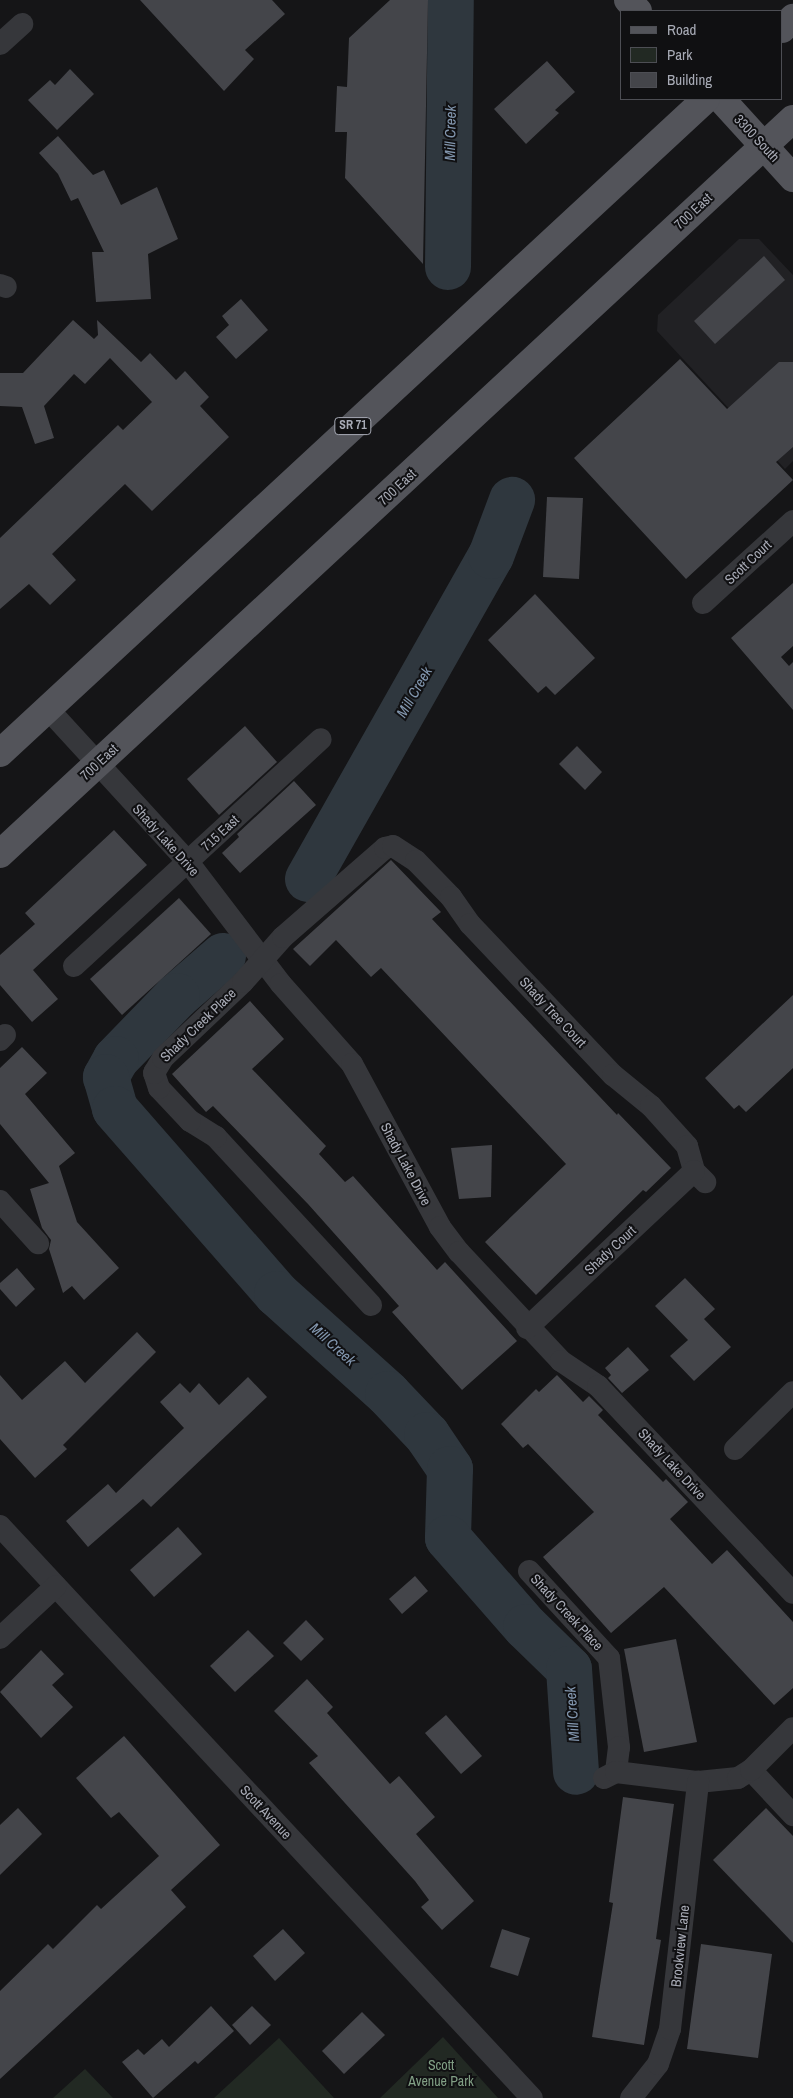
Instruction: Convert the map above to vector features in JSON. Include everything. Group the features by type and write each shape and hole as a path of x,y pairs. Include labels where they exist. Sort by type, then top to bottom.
{"main road":[{"path":"628,0 637,10"},
{"path":"783,28 793,18"},
{"name":"SR 71","path":"0,753 705,100"},
{"name":"3300 South","path":"722,100 793,178"},
{"name":"700 East","path":"1,851 793,119"}],"street":[{"path":"0,44 22,24"},
{"name":"Scott Court","path":"703,604 793,521"},
{"name":"Shady Lake Drive","path":"48,709 188,862 263,960 352,1064 440,1227 527,1328 561,1361 598,1386 793,1593"},
{"name":"715 East","path":"74,966 321,739"},
{"name":"Shady Creek Place","path":"371,1305 216,1137 190,1121 155,1081 154,1073 163,1058 284,937 377,853 393,846"},
{"name":"Shady Tree Court","path":"393,846 416,861 451,896 470,924 613,1075 651,1106 687,1146 699,1177"},
{"name":"Shady Court","path":"527,1328 699,1177"},
{"path":"0,1201 38,1243"},
{"path":"735,1449 793,1392"},
{"name":"Scott Avenue","path":"0,1526 532,2098"},
{"name":"Shady Creek Place","path":"529,1570 609,1658 619,1748 610,1775 698,1782"},
{"path":"0,1638 56,1586"},
{"path":"698,1782 738,1778 751,1770 793,1728"},
{"path":"751,1770 793,1815"},
{"name":"Brookview Lane","path":"631,2098 658,2064 670,2029 698,1782"}],"shaded area":[{"path":"739,239 759,239 793,275 793,461 785,469 657,331 658,315"}],"green space":[{"name":"Scott Avenue Park","path":"443,2037 498,2098 380,2098"},
{"path":"279,2038 334,2098 214,2098"},
{"path":"85,2069 113,2098 53,2098"}],"building":[{"path":"140,0 272,0 285,14 245,50 254,59 224,91"},
{"path":"390,0 428,0 423,264 345,178 347,132 335,132 337,86 347,87 349,38"},
{"path":"547,61 575,92 555,110 559,113 526,144 494,109"},
{"path":"70,69 94,94 57,130 28,100 50,80 55,85"},
{"path":"58,136 93,175 104,170 121,205 157,187 178,239 148,254 151,299 96,302 92,252 104,252 78,198 71,201 58,174 39,153"},
{"path":"764,256 785,280 715,344 694,321"},
{"path":"241,299 268,330 236,359 216,337 229,325 222,316"},
{"path":"73,320 94,339 98,335 97,320 141,362 150,353 176,380 185,371 209,397 200,406 229,437 152,511 125,484 52,554 76,580 50,605 29,584 0,609 0,538 118,425 123,430 152,402 110,358 85,384 74,374 44,406 54,438 35,444 22,407 0,406 0,373 23,373"},
{"path":"680,359 727,409 779,362 793,362 793,447 776,462 793,480 686,579 574,458"},
{"path":"547,497 583,498 579,579 543,577"},
{"path":"793,583 793,646 781,657 789,666 793,662 793,710 731,638"},
{"path":"535,594 595,658 555,695 546,686 538,693 488,640"},
{"path":"245,726 277,762 219,815 187,779"},
{"path":"577,746 602,772 585,790 559,764"},
{"path":"294,781 316,805 240,873 222,853 239,837 237,834"},
{"path":"114,830 147,865 33,970 58,999 32,1022 0,985 0,955 35,924 25,913"},
{"path":"391,860 441,912 432,919 617,1115 618,1113 671,1168 646,1192 643,1190 536,1295 485,1242 566,1164 381,968 371,977 336,940 310,966 293,949"},
{"path":"179,898 211,934 122,1015 90,979"},
{"path":"793,995 793,1068 746,1112 739,1105 734,1109 705,1078"},
{"path":"250,1001 284,1039 252,1069 326,1146 319,1154 345,1182 353,1176 437,1270 445,1262 517,1341 462,1390 392,1312 399,1306 308,1204 213,1106 206,1112 172,1074"},
{"path":"22,1047 47,1073 25,1094 75,1153 59,1166 77,1222 119,1268 84,1300 72,1286 63,1293 49,1249 51,1240 42,1228 30,1189 49,1183 0,1124 0,1068"},
{"path":"492,1145 491,1197 459,1199 451,1148"},
{"path":"17,1268 35,1289 16,1307 0,1289 0,1283"},
{"path":"685,1278 715,1309 704,1319 731,1347 694,1381 670,1356 688,1340 655,1306"},
{"path":"137,1332 156,1352 63,1445 67,1449 35,1478 0,1439 0,1375 22,1400 65,1361 85,1383"},
{"path":"628,1347 649,1370 622,1393 608,1378 611,1375 605,1368"},
{"path":"557,1375 583,1402 589,1396 603,1410 598,1415 663,1482 666,1479 688,1502 670,1519 712,1564 727,1550 793,1622 793,1688 774,1705 664,1587 611,1633 543,1557 594,1512 528,1444 523,1448 501,1424 536,1389 539,1392"},
{"path":"248,1377 267,1397 151,1507 143,1499 88,1547 66,1521 108,1484 116,1493 184,1428 160,1402 180,1383 190,1393 199,1383 219,1405"},
{"path":"178,1527 202,1554 154,1597 130,1570"},
{"path":"415,1576 428,1591 402,1614 389,1599"},
{"path":"306,1620 324,1639 301,1661 283,1643"},
{"path":"248,1630 274,1656 235,1692 210,1666"},
{"path":"676,1639 697,1742 644,1752 624,1649"},
{"path":"41,1650 64,1674 52,1685 73,1707 41,1738 0,1692"},
{"path":"307,1679 333,1707 327,1713 390,1784 399,1776 435,1817 416,1834 474,1901 442,1930 421,1907 429,1900 415,1881 309,1763 318,1756 274,1711"},
{"path":"446,1715 482,1756 461,1774 425,1733"},
{"path":"124,1736 220,1845 171,1890 186,1907 0,2079 0,1991 48,1944 53,1949 97,1905 101,1909 159,1856 119,1812 111,1818 76,1778"},
{"path":"623,1797 674,1804 656,1939 661,1940 644,2045 592,2037 613,1903 609,1902"},
{"path":"18,1808 42,1834 0,1875 0,1825"},
{"path":"766,1808 793,1836 793,1943 713,1860"},
{"path":"283,1929 305,1953 275,1981 253,1956"},
{"path":"502,1929 530,1938 518,1976 490,1967"},
{"path":"701,1944 772,1954 758,2058 687,2049"},
{"path":"211,2006 234,2031 198,2064 195,2061 153,2098 122,2062 138,2049 144,2055 162,2039 169,2047"},
{"path":"252,2006 271,2025 250,2045 232,2025"},
{"path":"362,2012 385,2035 344,2074 322,2051"}],"waterway":[{"name":"Mill Creek","path":"448,267 451,0"},
{"name":"Mill Creek","path":"308,879 491,556 512,500"},
{"name":"Mill Creek","path":"223,956 177,996 116,1059 106,1077 115,1109 277,1294 388,1394 427,1435 450,1469 448,1538 526,1627 569,1669 576,1772"}]}
